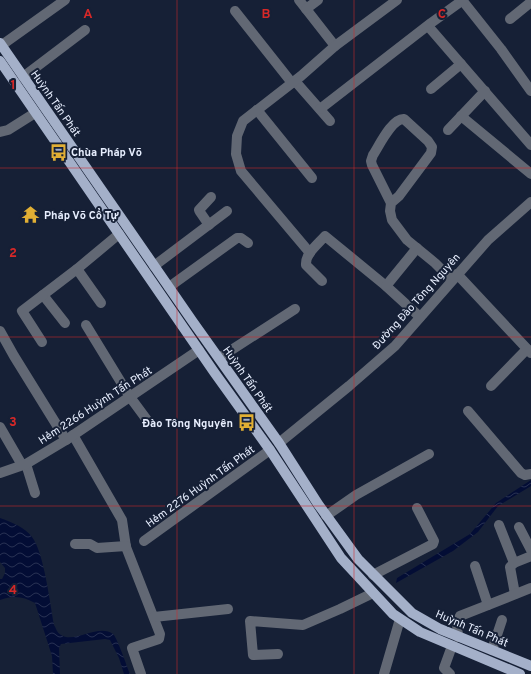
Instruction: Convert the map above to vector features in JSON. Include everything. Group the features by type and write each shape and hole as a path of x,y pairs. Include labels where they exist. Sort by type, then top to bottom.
{"main road":[{"name":"Huỳnh Tấn Phát","path":"1,44 154,266 279,443 326,516 358,559 412,613 440,629 531,666"},
{"name":"Huỳnh Tấn Phát","path":"0,61 199,350 270,450 341,558 393,614 420,632 520,674"},
{"path":"74,168 83,163"},
{"path":"270,450 279,443"}],"street":[{"path":"1,44 65,0"},
{"path":"299,0 335,46"},
{"path":"306,9 318,0"},
{"path":"310,253 241,171 236,154 237,136 243,122 257,110 294,82 335,46 397,0"},
{"path":"320,109 463,0 531,91"},
{"path":"510,19 531,1"},
{"path":"235,11 294,82 330,121"},
{"path":"428,26 531,145"},
{"path":"23,77 85,30"},
{"path":"431,89 461,64"},
{"path":"448,130 485,91"},
{"path":"257,110 312,178"},
{"path":"0,132 8,130 35,112"},
{"path":"461,116 531,174"},
{"path":"392,203 372,166 371,161 373,155 393,123 400,119 404,119 428,141 432,147 431,153 403,191 392,203 390,211 392,220 407,240 455,277 529,351 492,386"},
{"path":"209,224 199,210 211,197"},
{"name":"Đường Đào Tông Nguyên","path":"279,443 370,369 395,346 488,240 531,202"},
{"path":"154,266 227,211"},
{"path":"42,342 22,311 77,269 119,234"},
{"path":"322,281 306,265 308,256 324,236 386,286 420,317"},
{"path":"169,287 237,238 241,238 248,243"},
{"path":"386,286 417,248"},
{"path":"77,269 102,303"},
{"path":"43,295 65,323"},
{"path":"219,358 296,309"},
{"path":"86,325 130,397 147,420"},
{"path":"0,331 14,356 122,520 126,546 160,634 159,639 155,642 132,648 141,674"},
{"name":"Hẻm 2266 Huỳnh Tấn Phát","path":"0,473 24,464 69,438 199,350"},
{"path":"468,411 521,473 525,475 531,474"},
{"path":"0,427 24,464 34,493"},
{"name":"Hẻm 2276 Huỳnh Tấn Phát","path":"144,541 270,450"},
{"path":"326,516 356,495 429,454"},
{"path":"373,575 434,544 434,541 417,508"},
{"path":"498,525 514,563"},
{"path":"519,527 531,550"},
{"path":"75,544 90,544 97,548 126,546"},
{"path":"515,594 510,569 511,566 514,563 531,556"},
{"path":"475,566 488,605"},
{"path":"458,637 457,623 460,616 531,588"},
{"path":"278,654 253,655 250,621 303,625 373,593"},
{"path":"154,617 228,609"},
{"path":"384,674 400,619"},
{"path":"492,650 502,620"},
{"path":"450,674 444,668 452,646"}],"water":[{"path":"531,480 531,486 498,506 478,532 453,551 396,583 397,578 470,534 496,503"},
{"path":"0,518 26,530 36,544 43,566 54,625 58,633 66,637 79,636 101,631 107,631 113,634 130,674 124,674 119,658 110,640 105,639 61,644 59,648 60,674 53,674 52,656 35,603 18,597 9,597 0,600 0,579 2,579 5,573 5,568 0,562"}],"place":[{"name":"Chùa Pháp Võ","path":"58,152"},
{"name":"Pháp Võ Cổ Tự","path":"31,215"},
{"name":"Đào Tông Nguyên","path":"246,423"}]}
